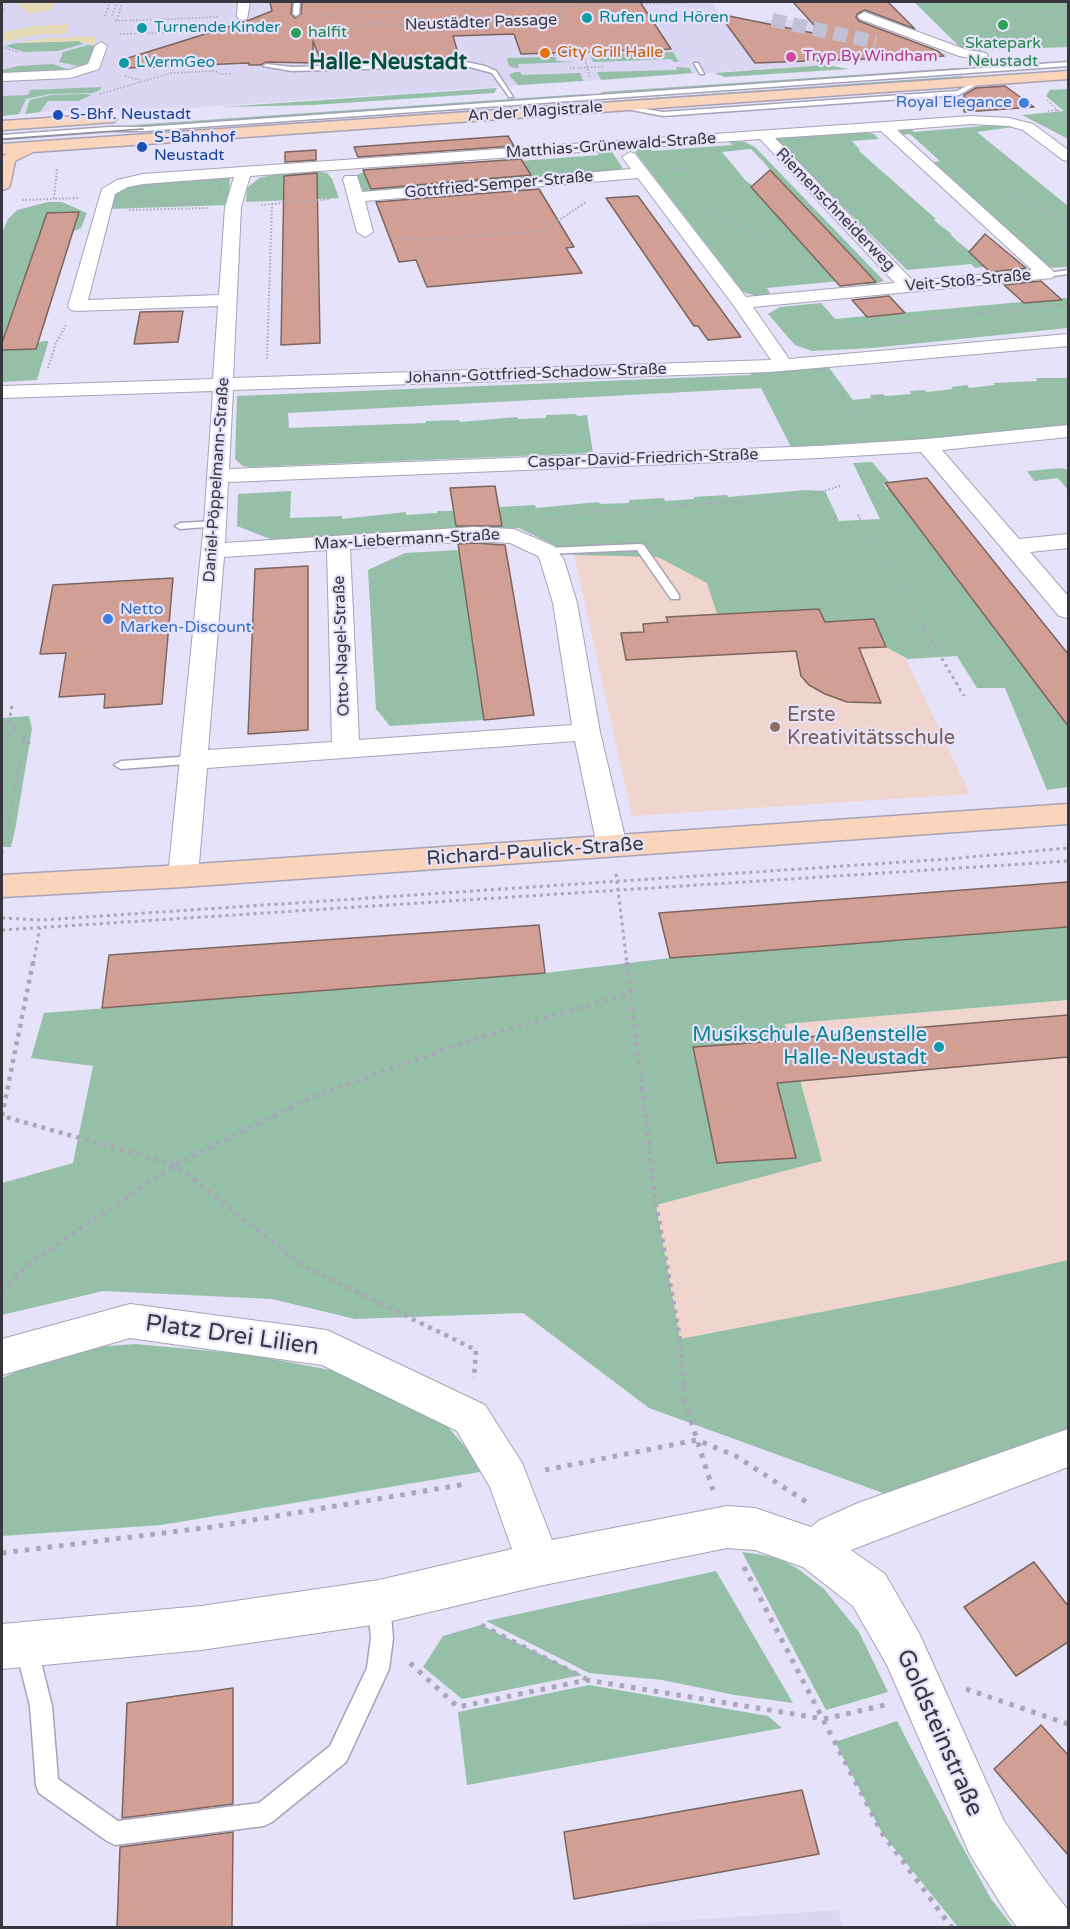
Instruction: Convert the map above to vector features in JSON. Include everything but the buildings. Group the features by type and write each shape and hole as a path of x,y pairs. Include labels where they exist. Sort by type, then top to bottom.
{"main road":[{"name":"An der Magistrale","path":"2,126 511,96 1068,58"},
{"name":"An der Magistrale","path":"30,147 614,106 974,75 1068,75"},
{"name":"An der Magistrale","path":"2,137 33,128 75,121"},
{"path":"2,185 4,153 30,147"},
{"name":"Richard-Paulick-Straße","path":"2,886 183,876 1068,814"}],"street":[{"path":"243,16 244,2"},
{"path":"864,16 964,53 981,56"},
{"path":"899,42 931,41"},
{"path":"2,77 70,74 94,66 101,46"},
{"name":"Matthias-Grünewald-Straße","path":"77,306 105,197 113,187 143,180 971,120 1009,122 1028,126 1068,157"},
{"name":"Veit-Stoß-Straße","path":"883,125 1046,274"},
{"name":"Riemenschneiderweg","path":"763,134 908,286"},
{"path":"622,146 741,303 783,364"},
{"path":"347,166 365,232"},
{"name":"Daniel-Pöppelmann-Straße","path":"183,876 214,524 233,207 243,172"},
{"name":"Gottfried-Semper-Straße","path":"356,197 642,173"},
{"name":"Veit-Stoß-Straße","path":"741,303 1046,274"},
{"path":"77,306 228,300"},
{"name":"Johann-Gottfried-Schadow-Straße","path":"2,392 224,386 783,364 1068,340"},
{"name":"Caspar-David-Friedrich-Straße","path":"217,476 918,446 1068,431"},
{"path":"918,446 1068,611"},
{"name":"Max-Liebermann-Straße","path":"212,550 488,534 514,536 546,550"},
{"path":"1012,547 1068,541"},
{"name":"Otto-Nagel-Straße","path":"338,544 346,749"},
{"path":"546,550 552,560 565,603 586,732 612,846"},
{"path":"194,760 586,732"},
{"name":"Platz Drei Lilien","path":"2,1357 130,1321 327,1348 471,1418"},
{"path":"471,1418 507,1477 539,1564"},
{"path":"14,1646 201,1628 380,1620 539,1564 727,1527 755,1529 816,1551 835,1535 858,1524 1068,1448"},
{"name":"Goldsteinstraße","path":"816,1551 868,1590 903,1649 987,1838 1026,1898 1050,1928"}],"lane":[{"path":"296,14 297,2"},
{"path":"266,66 292,69 466,64 494,72 511,96"},
{"path":"696,64 702,73"},
{"path":"142,129 572,99 974,75 1068,65"},
{"path":"30,147 72,137 1068,65"},
{"path":"2,137 572,99"},
{"path":"1046,274 1068,272"},
{"path":"180,525 214,524"},
{"path":"546,550 640,547 675,597"},
{"path":"121,765 194,760"},
{"path":"14,1646 41,1706 47,1785 115,1833 264,1814 338,1754 378,1669 380,1620"}],"path":[{"path":"105,16 110,2"},
{"path":"112,16 117,2"},
{"path":"122,2 116,21 226,17"},
{"name":"Neustädter Passage","path":"314,14 703,2"},
{"name":"Neustädter Passage","path":"303,28 566,20 561,7"},
{"path":"925,15 1068,10"},
{"name":"Neustädter Passage","path":"380,12 381,26"},
{"path":"566,20 571,33"},
{"path":"376,22 361,21 381,21"},
{"path":"222,24 206,26 225,26"},
{"path":"259,30 292,29"},
{"path":"111,34 225,31"},
{"path":"2,47 19,52"},
{"path":"539,56 668,51"},
{"path":"581,53 585,58 591,82"},
{"path":"572,54 573,57 559,57 585,58"},
{"path":"570,68 603,67"},
{"path":"93,97 145,79 171,73 202,70 231,74"},
{"path":"125,76 140,81"},
{"path":"145,79 152,81"},
{"path":"114,89 121,91"},
{"path":"1045,99 1068,121"},
{"path":"969,139 1001,167 979,182 1068,221"},
{"path":"54,199 57,167"},
{"path":"365,232 416,240 543,231 592,197"},
{"path":"693,197 813,271 843,293"},
{"path":"17,201 80,198"},
{"path":"177,204 180,209"},
{"path":"267,384 272,204"},
{"path":"903,242 953,260"},
{"path":"855,358 839,337 842,331 858,326 1068,304"},
{"path":"41,391 56,344 77,306"},
{"path":"816,362 851,407 918,446"},
{"path":"488,534 584,512 804,497 840,486"},
{"path":"640,547 631,524 676,506"},
{"path":"858,515 964,696"},
{"path":"12,706 9,722 30,744"},
{"path":"2,741 16,729"},
{"path":"2,853 24,739"},
{"path":"612,846 656,1204 680,1339 685,1402 737,1553 882,1833 952,1928"},
{"path":"2,918 42,920 616,882 1068,848"},
{"path":"2,930 617,888 1068,861"},
{"path":"40,928 2,1116 175,1165 302,1265 476,1350 471,1418"},
{"path":"2,1291 32,1261 175,1165 312,1097 465,1042 630,993"},
{"path":"2,1553 212,1527 507,1477 697,1440"},
{"path":"380,1620 458,1707 587,1680"},
{"path":"481,1625 587,1680 824,1719 924,1696 968,1689 1068,1724"}],"shaded area":[{"path":"2,2 712,3 719,14 752,21 862,17 877,31 952,56 187,108 53,111 2,116"},
{"name":"Erste Kreativitätsschule","path":"850,542 970,794 632,816 574,555"},
{"path":"1068,1000 1068,1260 951,1287 680,1339 656,1204 822,1161 785,1024"},
{"path":"838,1910 843,1927 585,1927"}],"green space":[{"path":"1068,2 1068,47 964,51 915,3"},
{"path":"79,41 83,44 58,51 24,52 5,46 16,43"},
{"path":"88,45 95,46 89,65 83,67 59,62 63,52"},
{"path":"673,52 679,62 671,59 593,62 590,55"},
{"path":"555,57 557,61 575,62 518,64 519,68 515,68 509,66 507,58"},
{"path":"53,64 72,71 2,75 2,70 18,66"},
{"path":"826,65 849,69 725,77 714,73"},
{"path":"676,67 689,68 692,73 601,80 597,72 677,70"},
{"path":"958,68 962,70 603,95 601,92"},
{"path":"520,72 522,75 580,73 583,81 518,85 509,75"},
{"path":"962,76 965,78 612,104 610,101"},
{"path":"101,87 93,93 50,94 26,99 19,114 2,116 2,96 28,95 30,90"},
{"path":"497,88 494,93 313,105 222,107"},
{"path":"1068,89 1068,139 1022,115 1064,111 1046,96 1050,90"},
{"path":"584,94 586,96 147,127 132,125"},
{"path":"51,95 92,95 78,101 48,101 40,112 25,114 30,100"},
{"path":"590,102 592,105 64,140 81,138"},
{"path":"979,123 1013,127 977,132 1068,206 1068,267 1046,268 930,163 940,161 910,134 899,135 896,131 910,128 914,132 983,126"},
{"path":"865,132 874,134 879,139 852,141 859,151 936,219 934,220 952,234 950,234 958,242 975,255 1006,252 1026,271 1011,272 1003,265 975,268 971,264 907,270 774,138"},
{"path":"729,141 745,142 755,147 884,281 867,286 860,279 767,288 771,295 753,295 743,292 635,152 638,149 649,147 652,151 732,145","holes":["751,149 851,255 746,181 722,152"]},
{"path":"596,150 612,152 624,170 619,173 372,193 363,191 357,175 370,169 372,172 453,165 450,161 463,160 466,165 599,155"},
{"path":"314,171 327,173 332,179 339,198 246,202 247,188 259,178 275,174"},
{"path":"216,175 230,178 228,205 110,209 108,196 129,184"},
{"path":"48,202 62,202 87,213 81,228 72,232 78,212 47,213 2,343 2,233 8,219 17,210"},
{"path":"1068,299 1068,328 872,348 812,351 795,345 768,314 780,307 821,303 835,319"},
{"path":"44,341 48,343 37,380 2,382 2,350 36,349 37,343"},
{"path":"827,365 853,400 871,398 870,395 911,394 910,391 924,390 927,392 967,385 969,388 995,385 993,383 1037,381 1036,378 1068,378 1068,426 968,436 791,447 761,388 288,413 289,428 587,415 593,453 250,467 243,466 235,459 237,396 751,375 749,369"},
{"path":"872,462 889,482 883,483 887,489 894,489 899,502 909,515 913,514 917,526 927,540 932,539 937,553 949,569 954,568 958,581 970,597 975,597 981,611 993,627 998,627 1004,641 1017,659 1023,659 1029,674 1043,693 1048,693 1054,708 1068,727 1068,787 1047,790 1005,688 977,688 957,656 908,659 886,647 873,619 825,622 819,609 717,614 707,583 658,557 574,555 519,528 273,540 237,526 238,494 291,491 290,518 342,516 342,519 406,512 406,515 437,513 437,511 500,510 500,507 535,505 536,508 599,502 600,504 629,503 629,500 664,498 665,501 805,490 825,491 839,521 880,519 853,463"},
{"path":"1062,468 1068,470 1068,490 1058,478 1034,481 1027,471"},
{"path":"459,550 484,720 390,726 376,709 368,570 405,553"},
{"path":"29,716 32,729 15,830 11,847 2,847 2,718"},
{"path":"1068,927 1068,1000 785,1024 822,1161 656,1205 680,1339 951,1287 1068,1260 1068,1435 894,1497 649,1408 523,1313 355,1319 272,1299 103,1291 2,1315 2,1183 73,1163 93,1066 31,1058 44,1013 545,973 670,958","holes":["766,1042 796,1157 717,1163 693,1047"]},
{"path":"135,1344 245,1354 347,1373 435,1412 486,1471 161,1525 2,1536 2,1378 69,1349"},
{"path":"742,1552 782,1560 824,1589 859,1632 888,1692 826,1710"},
{"path":"716,1571 793,1703 735,1695 662,1680 589,1673 486,1621"},
{"path":"481,1625 582,1675 462,1699 423,1667 443,1636"},
{"path":"589,1685 768,1716 782,1728 467,1785 458,1712"},
{"path":"897,1721 991,1899 1013,1927 958,1927 882,1833 835,1742"}],"sand":[{"path":"16,2 55,2 51,10 29,14"},
{"path":"69,24 65,34 42,34 2,42 2,32 35,26"},
{"path":"97,36 94,45 79,41 16,43 46,38"}],"tunnel":[{"path":"772,20 876,42"}],"tram line":[{"path":"2,139 143,129"}],"place":[{"name":"Rufen und Hören","path":"587,18"},
{"name":"Skatepark Neustadt","path":"1003,25"},
{"name":"Turnende Kinder","path":"142,28"},
{"name":"halfit","path":"296,33"},
{"name":"City Grill Halle","path":"545,53"},
{"name":"Tryp By Windham","path":"791,57"},
{"name":"LVermGeo","path":"124,63"},
{"name":"Royal Elegance","path":"1024,103"},
{"name":"S-Bhf. Neustadt","path":"58,115"},
{"name":"S-Bahnhof Neustadt","path":"142,147"},
{"name":"Netto Marken-Discount","path":"108,619"},
{"name":"Erste Kreativitätsschule","path":"775,727"},
{"name":"Musikschule Außenstelle Halle-Neustadt","path":"939,1047"}],"district":[{"name":"Halle-Neustadt","path":"388,63"}]}
